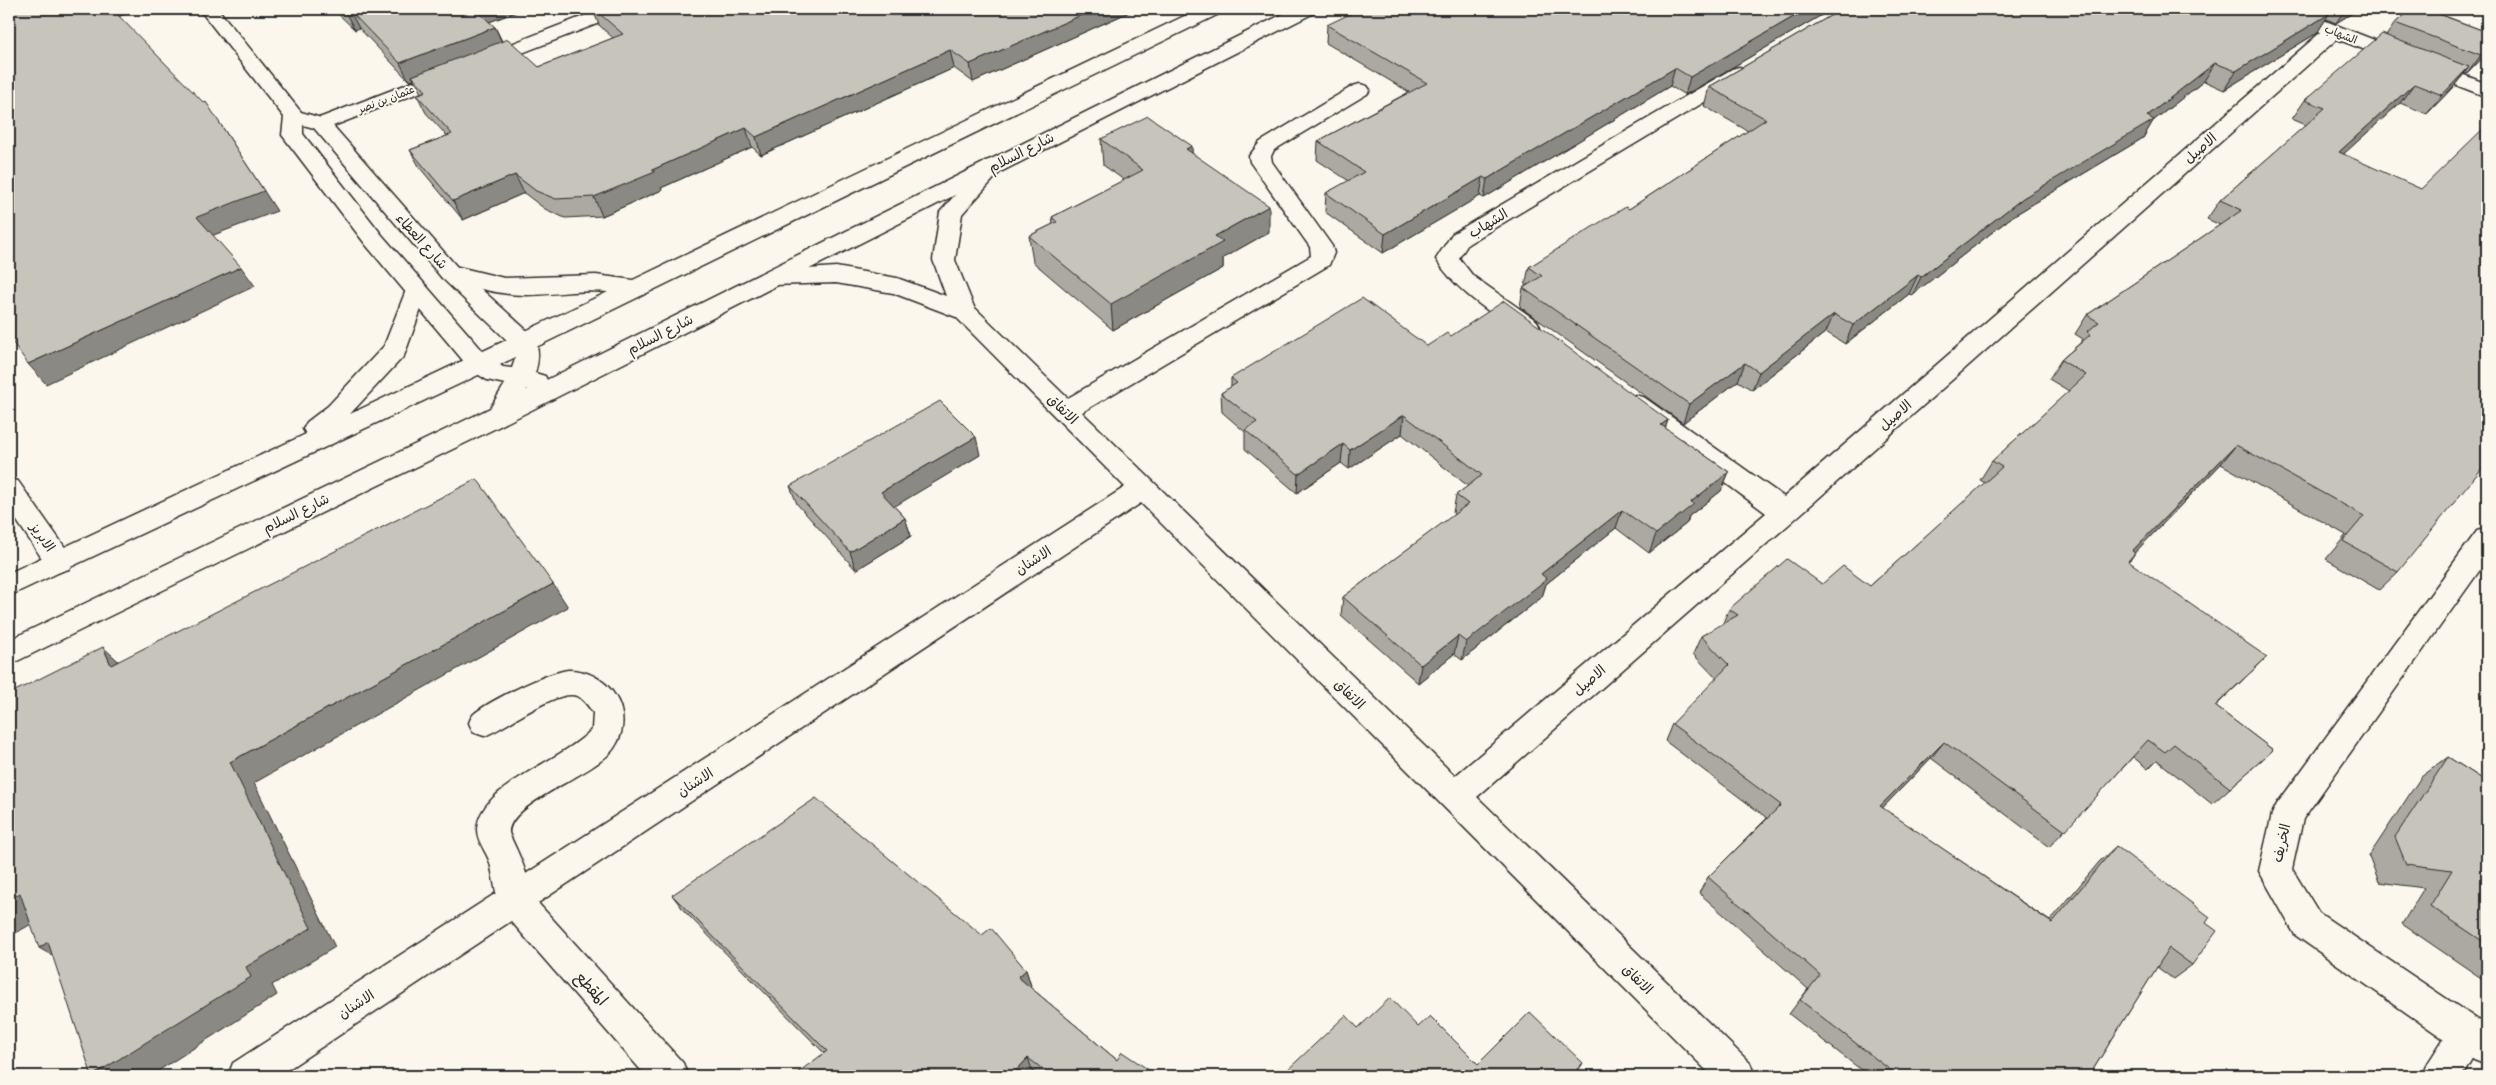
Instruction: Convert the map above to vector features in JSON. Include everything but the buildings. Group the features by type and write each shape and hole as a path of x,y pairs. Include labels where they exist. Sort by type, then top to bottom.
{"street":[{"path":"208,9 294,116 321,124"},
{"name":"عثمان بن نصر","path":"321,124 618,9"},
{"path":"9,585 480,364 1214,9"},
{"name":"شارع السلام","path":"9,653 500,415 1307,9"},
{"name":"الشهاب","path":"2279,9 2487,92"},
{"name":"الاصيل","path":"1454,797 1785,512 2334,31"},
{"name":"الشهاب","path":"1545,339 1465,282 1447,259 1460,239 1755,64"},
{"path":"1065,411 1321,260 1323,253 1321,246 1261,162 1260,156 1266,146 1360,90"},
{"path":"294,116 292,135 333,190 480,364 496,374 541,383 562,383"},
{"name":"شارع العطاء","path":"321,124 357,168 450,273 524,342"},
{"name":"الاتفاق","path":"993,166 951,212 944,260 964,311 1737,1076"},
{"path":"450,273 504,286 527,287 596,283 634,288"},
{"name":"الاتفاق","path":"773,277 836,275 897,286 964,311"},
{"path":"283,455 337,412 395,350 416,290"},
{"path":"500,415 521,379 527,359 524,342"},
{"path":"1617,391 1785,512"},
{"name":"الابريز","path":"9,488 59,562"},
{"name":"الاشنان","path":"246,1076 1143,488"},
{"name":"الخريف","path":"2478,1040 2307,924 2275,871 2288,814 2487,539"},
{"path":"484,724 547,689 566,683 582,684 594,692 606,711 610,724 602,740 588,753 516,796 501,810 493,827 496,842 504,855 514,900"},
{"name":"المقطع","path":"514,900 670,1076"},
{"path":"2441,1076 2478,1040"}]}
